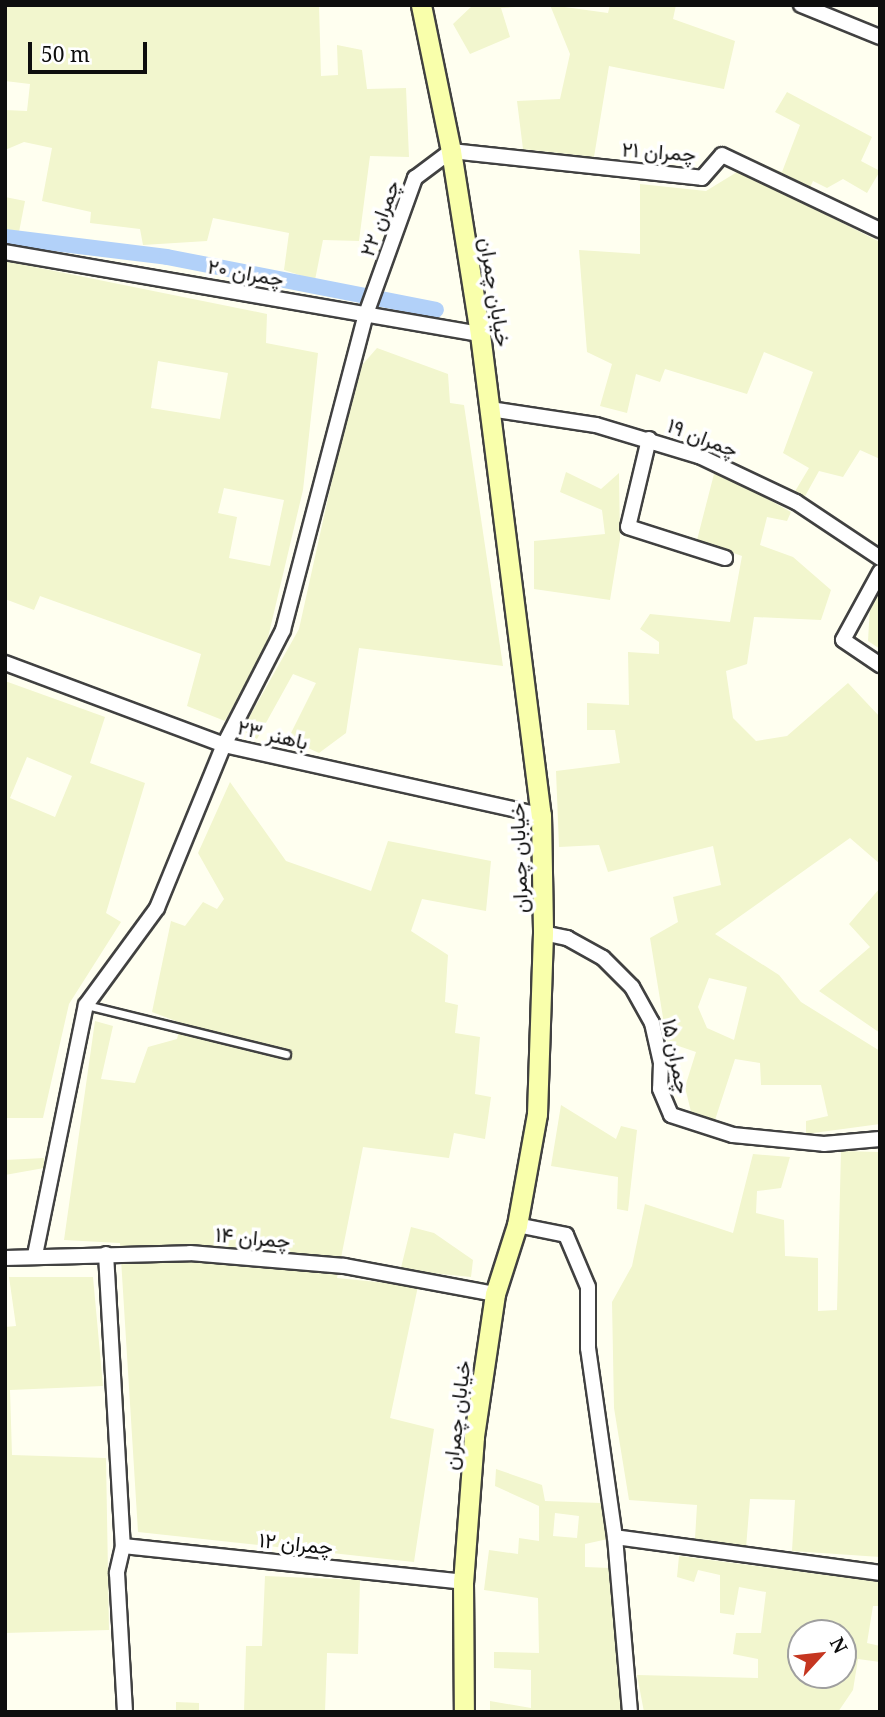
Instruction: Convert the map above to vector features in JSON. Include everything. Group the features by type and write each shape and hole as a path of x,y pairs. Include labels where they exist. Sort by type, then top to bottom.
{"main road":[{"name":"خیابان چمران","path":"421,5 451,151 480,334 541,815 543,933 537,1114 517,1225 495,1294 474,1437 463,1582 464,1712"}],"street":[{"path":"801,5 880,37"},
{"name":"چمران ۲۱","path":"451,151 702,178 722,155 880,230"},
{"name":"چمران ۲۲","path":"86,1005 157,908 223,745 283,630 366,314 415,178 451,151"},
{"name":"چمران ۲۰","path":"5,252 480,334"},
{"name":"چمران ۱۹","path":"490,409 596,425 649,439 760,484 880,558"},
{"path":"649,439 628,527 725,558"},
{"path":"880,572 843,640 880,665"},
{"name":"باهنر ۲۳","path":"5,663 223,745 541,815"},
{"name":"چمران ۱۵","path":"543,933 567,938 603,958 632,987 652,1023 661,1063 660,1089 671,1115 733,1135 824,1144 880,1139"},
{"path":"35,1255 86,1005"},
{"path":"517,1225 566,1235 588,1287 588,1348 615,1537 630,1712"},
{"name":"چمران ۱۴","path":"5,1258 35,1255 190,1253 344,1266 495,1294"},
{"path":"106,1254 123,1546 117,1573 125,1712"},
{"path":"615,1537 880,1573"},
{"name":"چمران ۱۲","path":"123,1546 463,1582"}],"lane":[{"path":"86,1005 286,1054"}],"green space":[{"path":"5,5 319,5 321,76 338,75 337,45 362,50 367,89 406,88 409,157 370,156 359,241 323,240 315,280 284,270 289,233 213,218 207,241 143,245 140,229 90,223 91,212 42,201 52,148 24,142 5,150 5,110 27,111 30,84 5,81"},
{"path":"473,5 546,5 501,8 510,37 470,54 453,24"},
{"path":"550,5 608,13 610,5 676,5 673,19 735,41 724,89 609,66 594,157 523,149 517,101 560,99 570,54"},
{"path":"787,92 872,137 861,161 880,171 867,193 843,179 827,188 813,181 803,203 880,242 880,459 860,450 843,477 819,471 804,498 794,493 809,468 783,453 813,372 764,352 747,394 665,369 660,382 636,374 627,413 600,406 612,364 587,352 579,250 640,254 640,184 706,191 755,161 782,172 800,125 775,112"},
{"path":"5,197 25,201 19,232 5,231"},
{"path":"5,261 267,314 266,343 318,353 303,490 266,646 225,721 187,706 201,654 40,596 34,610 5,599","holes":["158,361 228,373 220,419 151,408","224,488 284,500 270,566 229,558 237,517 218,513"]},
{"path":"377,348 448,374 450,403 464,405 503,666 359,648 346,733 319,753 288,739 316,683 293,674 257,739 242,730 299,629 356,372"},
{"path":"715,470 791,512 787,521 767,517 760,545 793,557 831,590 821,620 754,617 747,664 726,671 733,718 756,741 787,736 848,683 880,717 880,864 850,838 715,934 779,975 801,1002 880,1051 880,1124 806,1134 806,1121 828,1116 821,1085 761,1085 760,1063 735,1059 715,1120 691,1112 685,1087 696,1052 667,1042 650,938 678,922 673,897 721,885 713,846 608,872 599,845 559,847 556,771 620,763 615,730 587,730 587,703 629,705 628,652 659,654 659,642 640,629 650,614 730,622 742,556 697,540","holes":["709,978 747,987 734,1040 707,1028 698,1007"]},
{"path":"566,472 601,489 619,473 620,539 610,600 534,589 534,541 605,534 602,510 560,492"},
{"path":"880,591 880,649 868,641 870,606"},
{"path":"5,681 105,717 90,763 145,783 106,913 121,922 69,1004 43,1118 5,1118","holes":["27,757 72,776 55,817 10,798"]},
{"path":"230,782 286,861 371,891 388,841 491,861 486,911 422,899 411,931 448,955 445,1002 458,1005 455,1033 480,1037 475,1094 491,1097 485,1139 454,1133 449,1158 363,1147 337,1278 397,1284 411,1227 434,1233 473,1260 471,1277 421,1272 390,1418 434,1429 414,1562 138,1532 120,1243 64,1240 95,1021 113,1026 101,1079 135,1083 148,1047 177,1039 181,1023 152,1012 171,921 185,926 203,902 217,909 224,899 198,853"},
{"path":"880,888 880,1033 819,991 870,947 849,924"},
{"path":"561,1105 616,1139 621,1126 637,1130 628,1211 617,1209 618,1177 551,1166"},
{"path":"841,1151 880,1152 880,1557 792,1551 795,1500 750,1499 746,1548 695,1539 697,1505 629,1500 614,1408 612,1302 632,1266 645,1204 733,1233 753,1154 790,1157 781,1188 757,1191 756,1213 784,1220 785,1256 818,1258 818,1311 837,1310"},
{"path":"44,1158 44,1168 5,1175 5,1160"},
{"path":"9,1277 93,1277 103,1386 10,1390 12,1455 106,1458 109,1630 5,1633 5,1327 16,1326"},
{"path":"496,1469 542,1485 545,1501 601,1503 608,1539 585,1544 585,1567 610,1568 624,1712 490,1712 490,1701 531,1708 531,1670 494,1668 494,1652 539,1653 538,1598 484,1590 489,1550 518,1554 519,1538 539,1541 539,1506 495,1486","holes":["555,1513 579,1516 577,1538 553,1536"]},
{"path":"679,1556 880,1582 880,1606 873,1606 867,1643 880,1646 880,1662 858,1659 857,1665 857,1619 787,1619 787,1689 853,1689 838,1712 644,1712 637,1675 758,1678 758,1659 733,1654 736,1633 761,1633 766,1592 739,1587 734,1615 720,1613 720,1575 698,1570 694,1582 677,1577"},
{"path":"265,1576 360,1580 358,1654 327,1653 325,1712 244,1712 246,1646 262,1646"},
{"path":"176,1702 199,1703 199,1712 176,1712"}],"waterway":[{"path":"5,237 167,257 436,310"}]}
